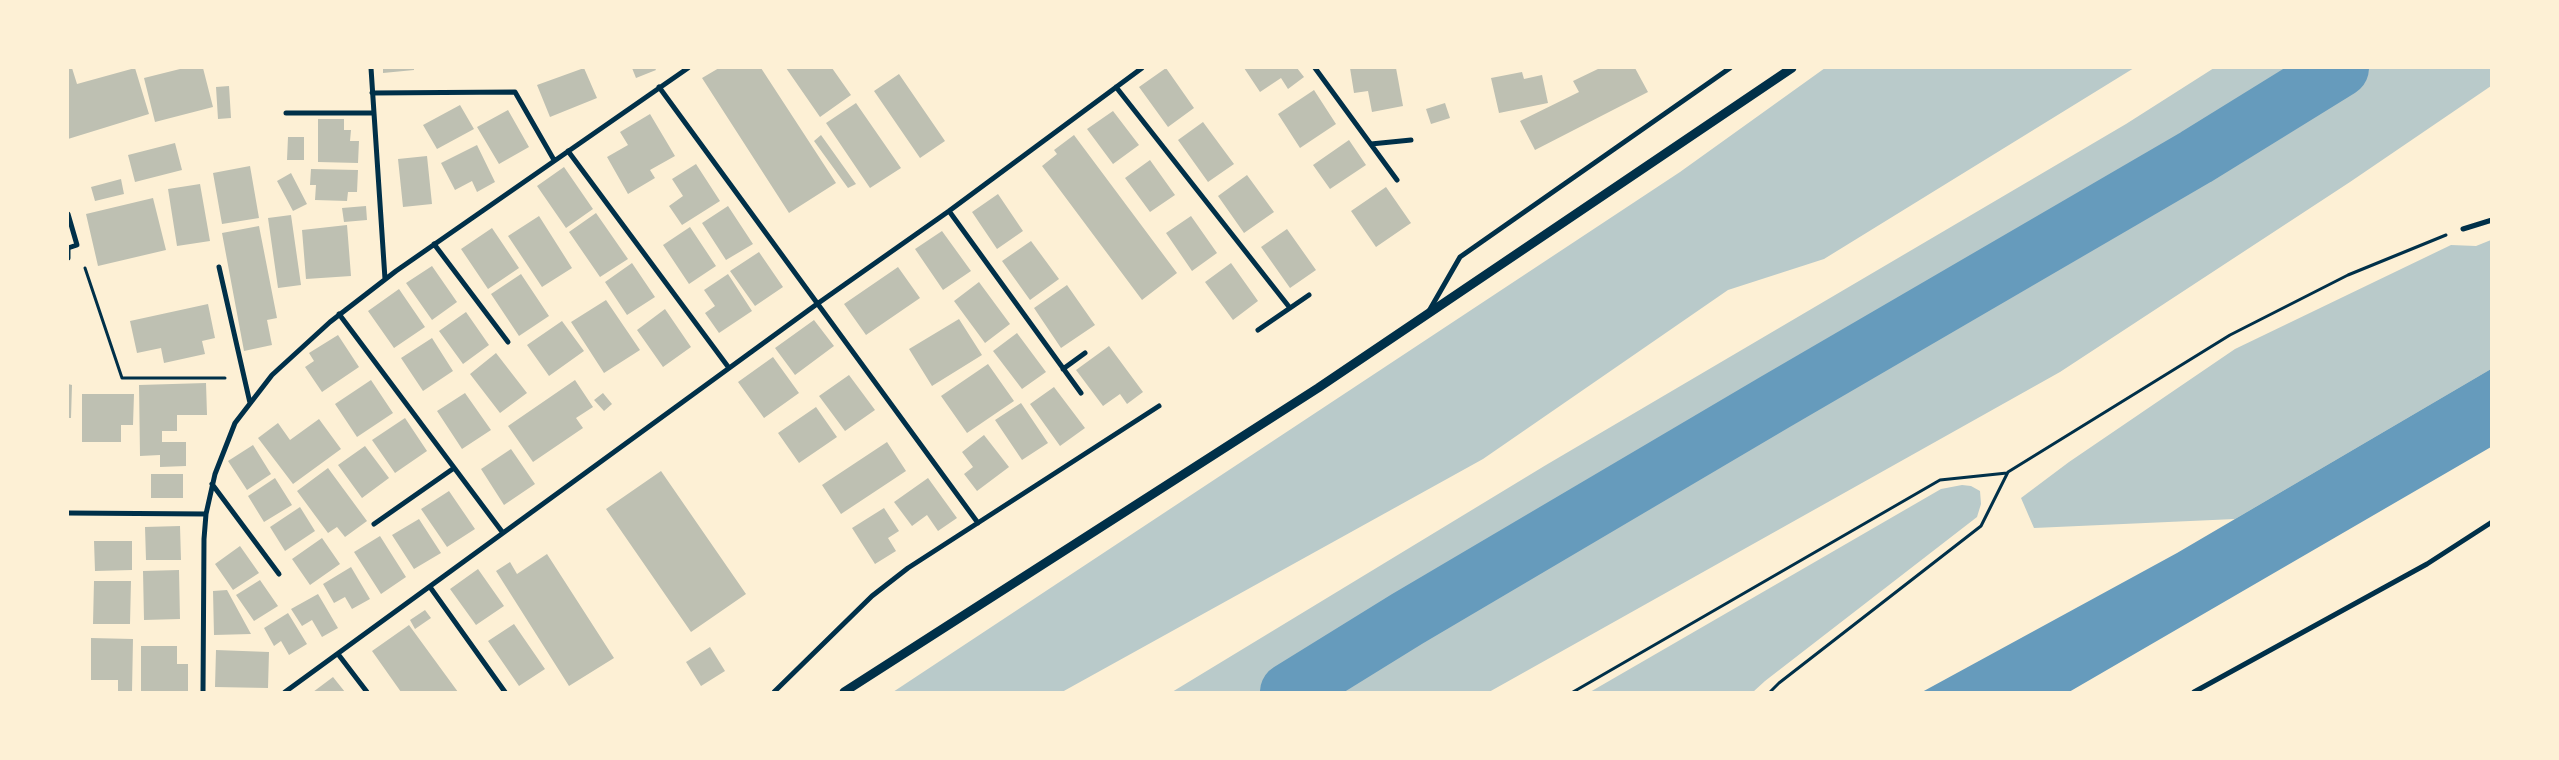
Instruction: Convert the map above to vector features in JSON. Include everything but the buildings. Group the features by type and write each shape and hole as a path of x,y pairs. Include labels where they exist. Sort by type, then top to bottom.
{"street":[{"path":"371,68 385,280"},
{"path":"203,692 204,539 206,514 212,484 224,447 235,423 250,403 272,375 339,314 434,244 688,68"},
{"path":"285,692 817,304 949,211 1142,68"},
{"path":"1315,68 1397,180"},
{"path":"1427,315 1460,257 1730,68"},
{"path":"844,692 1318,388 1792,68"},
{"path":"1116,86 1290,308"},
{"path":"659,87 978,523"},
{"path":"372,94 515,92 554,160"},
{"path":"286,113 374,113"},
{"path":"1371,144 1411,140"},
{"path":"568,151 729,368"},
{"path":"949,211 1081,393"},
{"path":"68,214 77,245 68,248 68,258"},
{"path":"2463,228 2492,220"},
{"path":"434,244 508,342"},
{"path":"219,267 250,403"},
{"path":"1258,330 1309,295"},
{"path":"339,314 503,533"},
{"path":"1063,369 1085,353"},
{"path":"774,692 872,596 908,568 1159,406"},
{"path":"374,524 454,468"},
{"path":"212,484 279,574"},
{"path":"68,513 206,514"},
{"path":"2194,692 2419,568 2492,522"},
{"path":"430,587 504,692"},
{"path":"338,654 368,692"}],"path":[{"path":"1573,692 1940,480 2008,472 2230,335 2348,275 2463,228"},
{"path":"77,245 122,378 243,378"},
{"path":"1770,692 1779,682 1981,526 2008,472"}],"shaded area":[{"path":"1825,68 2134,68 1824,259 1728,290 1483,459 1062,692 893,692 1680,172"},
{"path":"2214,68 2491,68 2491,86 2350,182 2060,372 1489,692 1172,692 1546,465 2126,124"},
{"path":"2491,240 2491,369 2235,519 2034,528 2021,498 2069,462 2235,349 2451,245 2476,246"},
{"path":"1962,485 1971,486 1980,491 1981,504 1977,517 1753,692 1590,692 1941,489"}],"water":[{"path":"2491,369 2491,447 2069,692 1922,692 2177,553"}],"waterway":[{"path":"1289,692 1407,619 2196,157 2340,68"}]}
